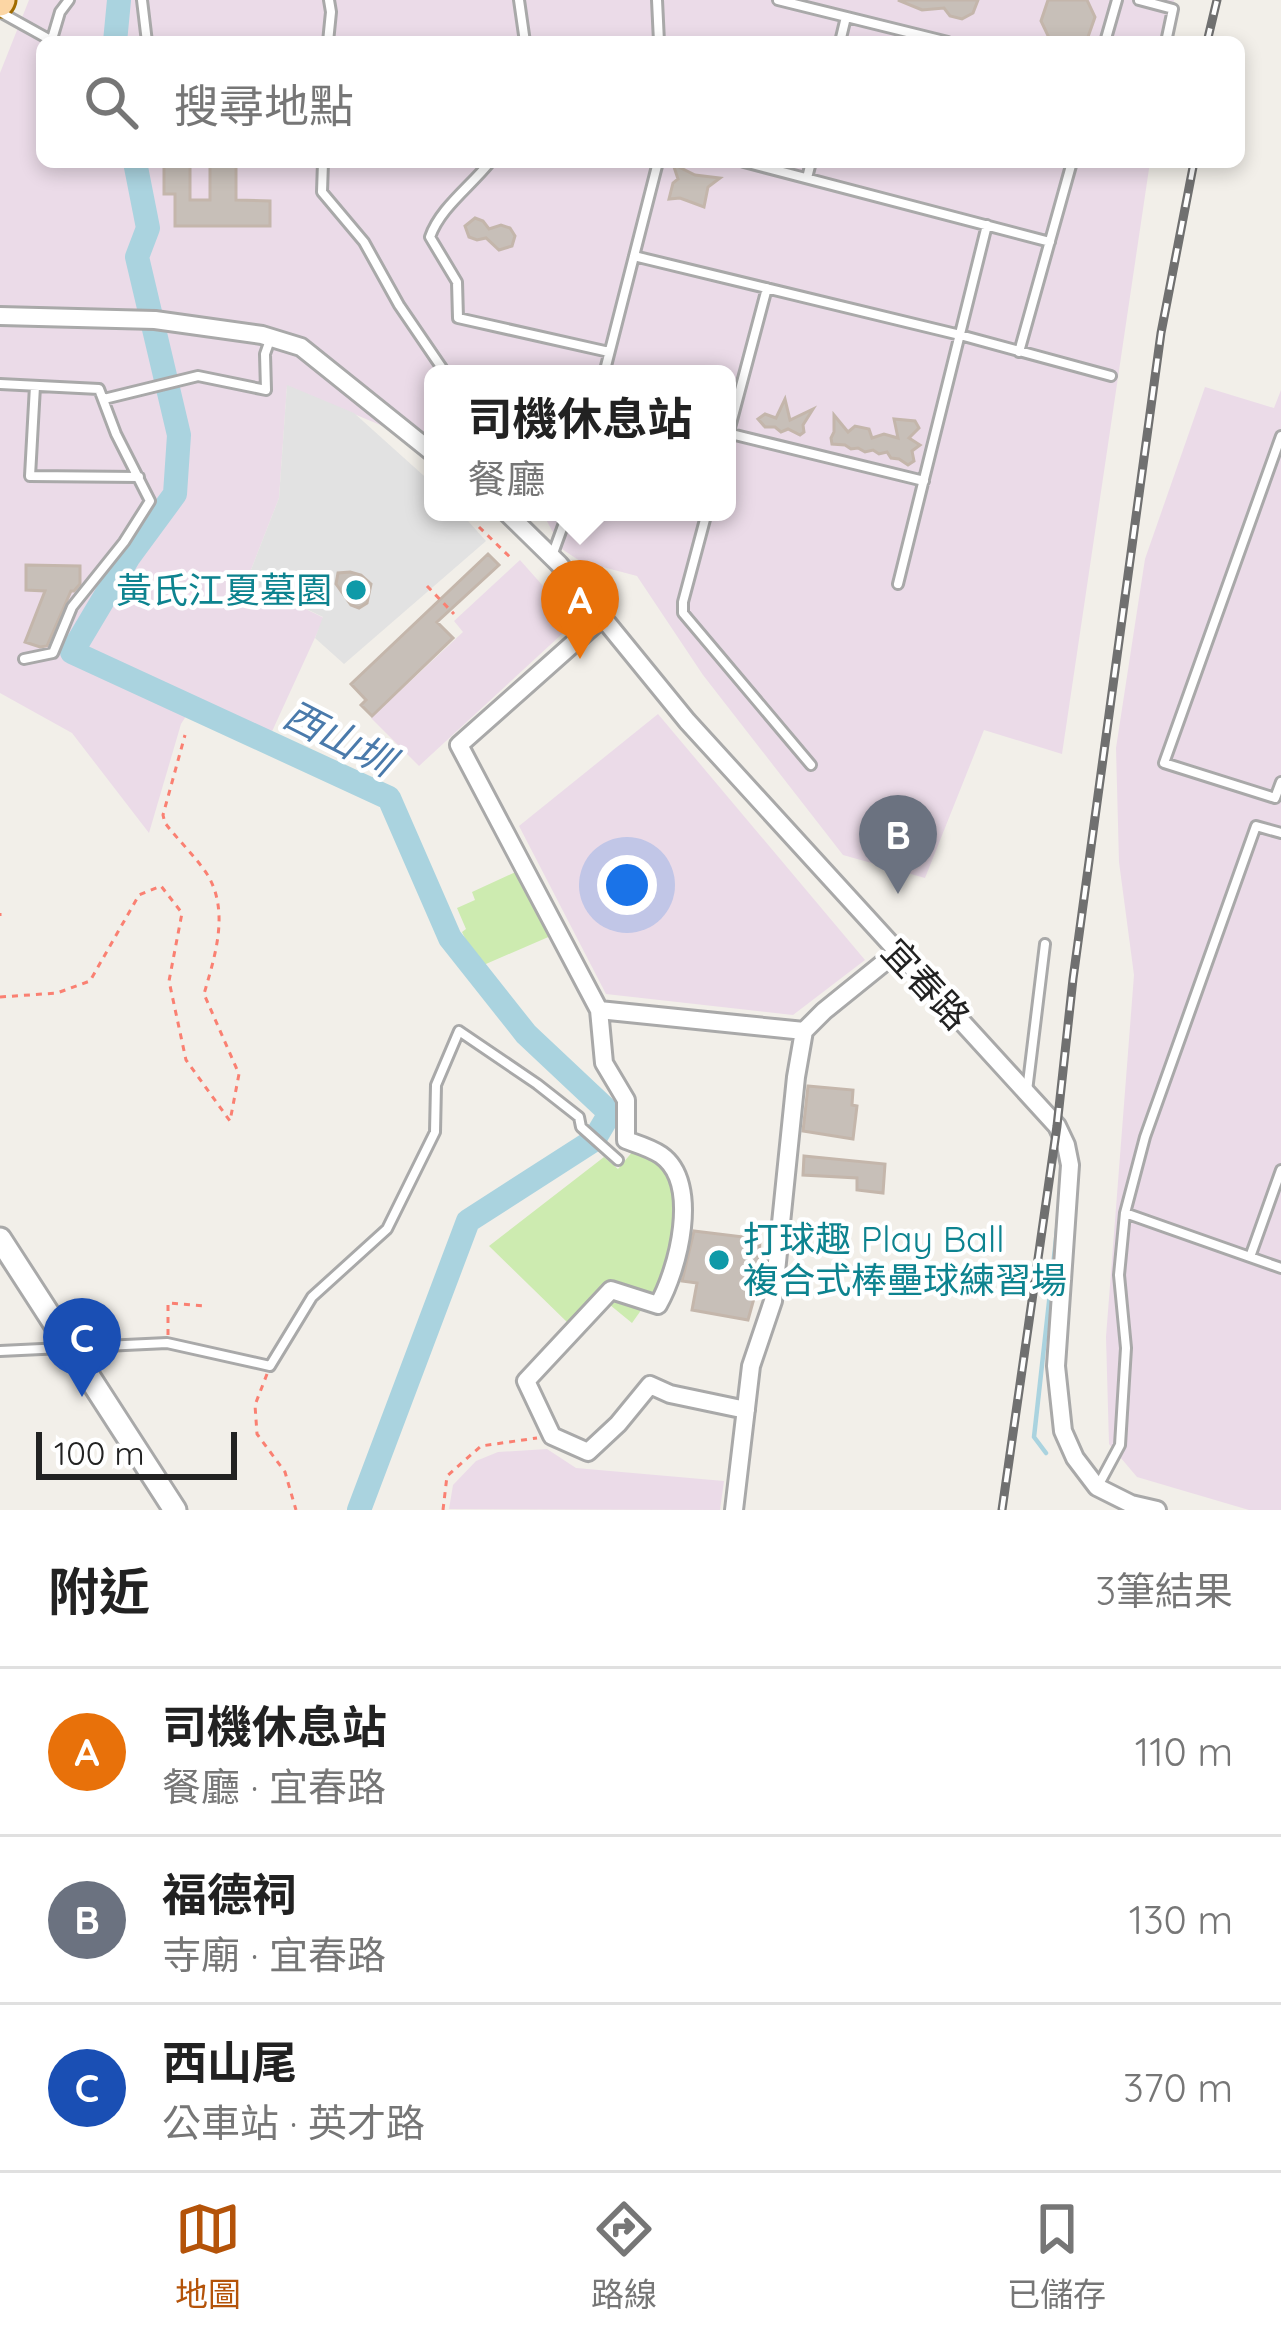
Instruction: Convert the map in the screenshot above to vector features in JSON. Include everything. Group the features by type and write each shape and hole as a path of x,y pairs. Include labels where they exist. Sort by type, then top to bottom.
{"street":[{"path":"0,316 155,320 301,346 424,446"},
{"name":"宜春路","path":"518,521 687,721 1057,1126 1070,1165 1056,1366 1063,1431 1075,1458 1097,1487"},
{"path":"602,618 459,745 598,1010 604,1063 626,1100 626,1141 663,1155 681,1189 683,1216 670,1285 658,1305 611,1290 526,1381 552,1436 588,1452 650,1385 670,1394 746,1410"},
{"path":"734,1510 751,1366 773,1301 804,1031 897,952"},
{"path":"598,1010 804,1031"},
{"path":"0,1239 175,1510"},
{"path":"1097,1487 1131,1504 1157,1510"}],"lane":[{"path":"54,36 59,12 69,0"},
{"path":"142,0 146,36"},
{"path":"329,0 329,36"},
{"path":"519,0 524,36"},
{"path":"657,0 659,36"},
{"path":"778,0 924,36"},
{"path":"1107,36 1117,0"},
{"path":"1139,0 1173,9 1167,36"},
{"path":"0,12 45,36"},
{"path":"841,36 846,17"},
{"path":"323,168 322,192 364,242 440,365"},
{"path":"485,168 436,220 430,237 458,282 458,318 609,352"},
{"path":"606,365 656,168"},
{"path":"768,168 1050,242"},
{"path":"807,178 810,168"},
{"path":"1019,352 1070,168"},
{"path":"898,584 987,225"},
{"path":"634,256 1112,376"},
{"path":"736,402 767,288"},
{"path":"104,399 198,376 266,390 265,355 271,338"},
{"path":"0,384 99,389 150,501 72,607 53,653 24,659"},
{"path":"35,386 30,476 139,477"},
{"path":"1281,436 1164,764 1275,798 1281,782"},
{"path":"736,437 923,482"},
{"path":"551,557 565,521"},
{"path":"705,521 683,613 811,765"},
{"path":"1097,1487 1120,1445 1126,1348 1119,1275 1125,1213 1144,1137 1256,826 1281,833"},
{"path":"1027,1094 1045,944"},
{"path":"0,1351 167,1343 270,1366 312,1297 387,1229 436,1132 436,1085 459,1031 579,1117 580,1127 618,1160"},
{"path":"1250,1257 1281,1170"},
{"path":"1125,1213 1281,1268"}],"path":[{"path":"478,527 513,560"},
{"path":"427,586 454,614"},
{"path":"0,997 57,993 90,981 139,895 161,886 182,913 169,981 186,1060 230,1120 239,1074 204,994 218,946 219,906 209,877 165,823 164,815 185,735"},
{"path":"167,1343 168,1303 205,1306"},
{"path":"270,1366 255,1405 257,1434 285,1472 296,1510"},
{"path":"443,1510 447,1476 481,1446 552,1436"}],"shaded area":[{"path":"29,0 1174,0 1169,36 36,36 36,168 1149,168 1062,754 984,730 925,878 843,855 703,675 637,576 580,561 562,549 547,521 736,521 736,365 424,365 424,443 287,386 279,498 247,580 324,618 269,738 195,702 181,724 149,833 72,733 0,693 0,73"},
{"path":"287,385 354,413 424,476 424,521 468,521 486,541 344,664 315,638 323,617 247,580 279,498"},
{"path":"1205,387 1274,408 1281,390 1281,1510 1249,1510 1137,1477 1109,1444 1106,1337 1134,975 1119,862 1116,748 1145,559"},
{"path":"520,560 575,622 419,766 371,718 463,632 454,621"},
{"path":"658,714 865,960 793,1015 606,994 519,826"},
{"path":"547,1449 576,1468 724,1481 720,1510 449,1509 453,1485 476,1461 498,1452"}],"green space":[{"path":"520,870 553,935 479,967 462,932 466,929 457,908 475,900 472,892"},
{"path":"633,1151 664,1164 673,1176 678,1230 666,1275 632,1323 599,1296 569,1324 489,1246 604,1157 618,1169"}],"building":[{"path":"898,0 978,0 973,13 962,19 950,16 944,8 922,10"},
{"path":"1048,0 1087,0 1095,17 1088,36 1048,36 1041,21"},
{"path":"164,168 190,168 190,200 210,200 210,168 236,168 236,200 270,201 270,226 175,226 175,194 164,194"},
{"path":"674,168 720,178 708,187 704,207 669,199 678,179"},
{"path":"475,218 489,229 510,228 515,236 512,246 499,250 486,238 469,237 465,226"},
{"path":"785,399 790,420 813,409 800,435 765,427 758,419 765,414 776,418"},
{"path":"834,415 848,432 855,426 869,429 872,438 884,434 898,438 894,419 915,421 919,428 909,438 920,445 912,451 914,461 908,465 887,452 832,444"},
{"path":"488,554 499,565 437,622 453,638 372,716 361,705 366,700 351,684"},
{"path":"26,565 80,566 80,584 71,591 47,646 25,642 45,591 26,590"},
{"name":"黃氏江夏墓園","path":"350,572 371,584 367,603 359,608 351,605 336,584 338,573"},
{"path":"808,1086 853,1090 852,1105 857,1106 853,1139 803,1131"},
{"path":"804,1156 885,1164 883,1193 857,1190 857,1178 803,1175"},
{"name":"打球趣 Play Ball 複合式棒壘球練習場","path":"694,1231 760,1239 758,1284 748,1320 692,1310 697,1283 682,1281"}],"waterway":[{"name":"西山圳","path":"116,36 119,0"},
{"name":"西山圳","path":"136,168 148,228 137,257 179,435 175,494 128,558 72,652 389,798 450,938 526,1034 610,1113 594,1140 468,1221 359,1510"},
{"path":"1046,1453 1034,1437 1059,1212"}],"railway":[{"path":"1208,36 1217,0"},
{"path":"1002,1510 1161,333 1193,168"}],"place":[{"name":"黃氏江夏墓園","path":"356,590"},
{"name":"司機休息站","path":"580,659"},
{"name":"福德祠","path":"898,894"},
{"name":"打球趣 Play Ball 複合式棒壘球練習場","path":"719,1260"},
{"name":"西山尾","path":"82,1397"}]}
